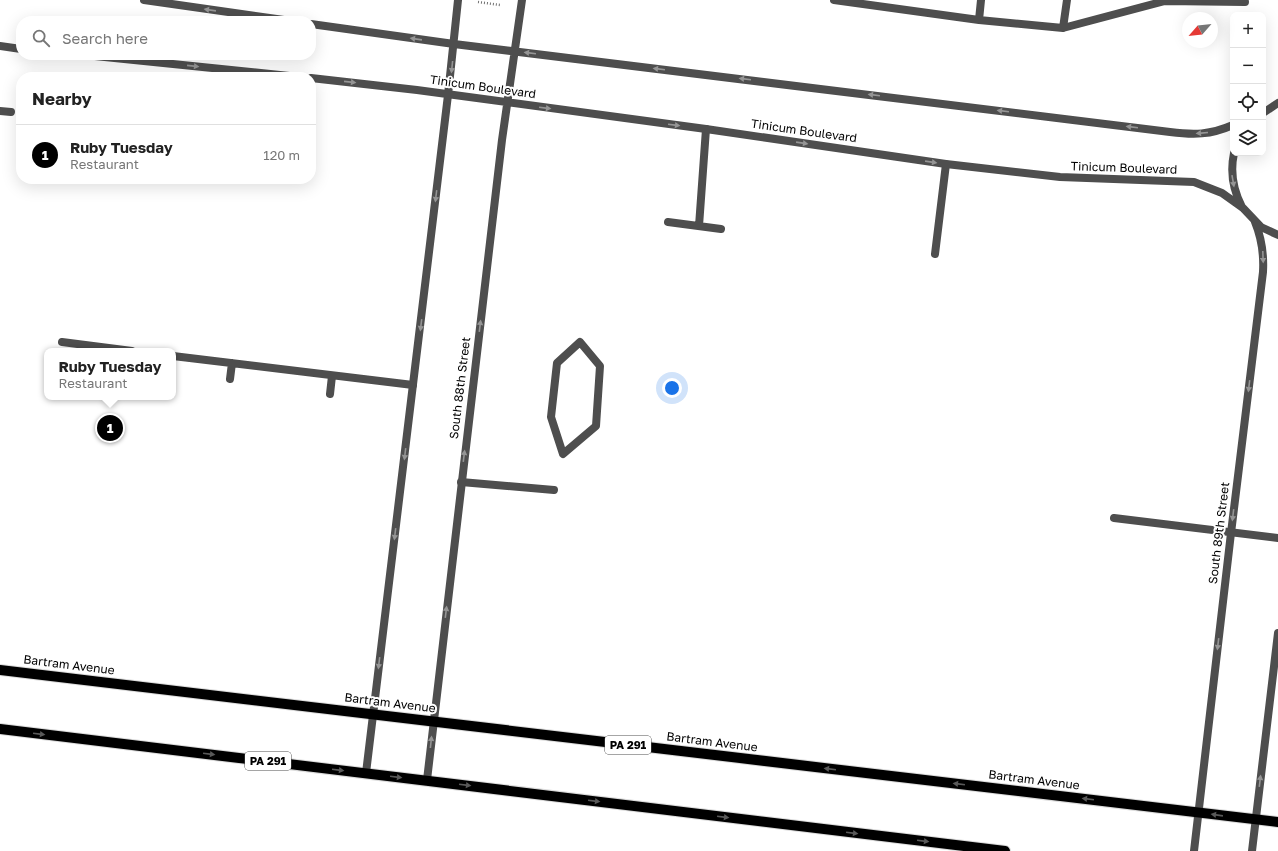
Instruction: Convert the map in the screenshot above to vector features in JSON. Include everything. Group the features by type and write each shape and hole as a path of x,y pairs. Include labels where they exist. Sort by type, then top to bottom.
{"main road":[{"name":"Bartram Avenue","path":"0,670 1278,822"},
{"name":"PA 291","path":"0,729 1005,851"}],"street":[{"path":"144,0 256,16"},
{"path":"366,773 448,95 458,0"},
{"name":"South 88th Street","path":"427,780 506,103 522,0"},
{"path":"834,0 888,4 979,20 1063,28 1165,1 1245,2"},
{"path":"979,20 981,0"},
{"path":"1063,28 1067,0"},
{"path":"316,25 454,44 1187,134 1208,133 1219,131 1230,126"},
{"path":"0,46 16,48"},
{"path":"134,60 250,72"},
{"name":"Tinicum Boulevard","path":"316,79 403,88 706,129 946,164 1060,177 1194,182 1222,193 1243,208 1261,226 1278,235"},
{"path":"1266,111 1276,105"},
{"path":"0,110 11,112"},
{"path":"699,226 706,129"},
{"path":"1234,156 1232,170 1233,184 1243,208"},
{"path":"935,254 946,164"},
{"name":"South 89th Street","path":"1194,851 1263,272 1263,246 1260,233 1254,220"},
{"path":"668,222 721,229"},
{"path":"62,342 109,348"},
{"path":"580,342 600,366 596,426 563,454 551,417 557,363 580,342"},
{"path":"176,356 413,386"},
{"path":"230,379 232,363"},
{"path":"330,394 332,376"},
{"path":"461,482 554,490"},
{"path":"1114,518 1278,538"},
{"path":"1252,851 1278,633"}],"path":[{"path":"478,2 500,5"}],"place":[{"name":"Ruby Tuesday","path":"110,428"}]}
